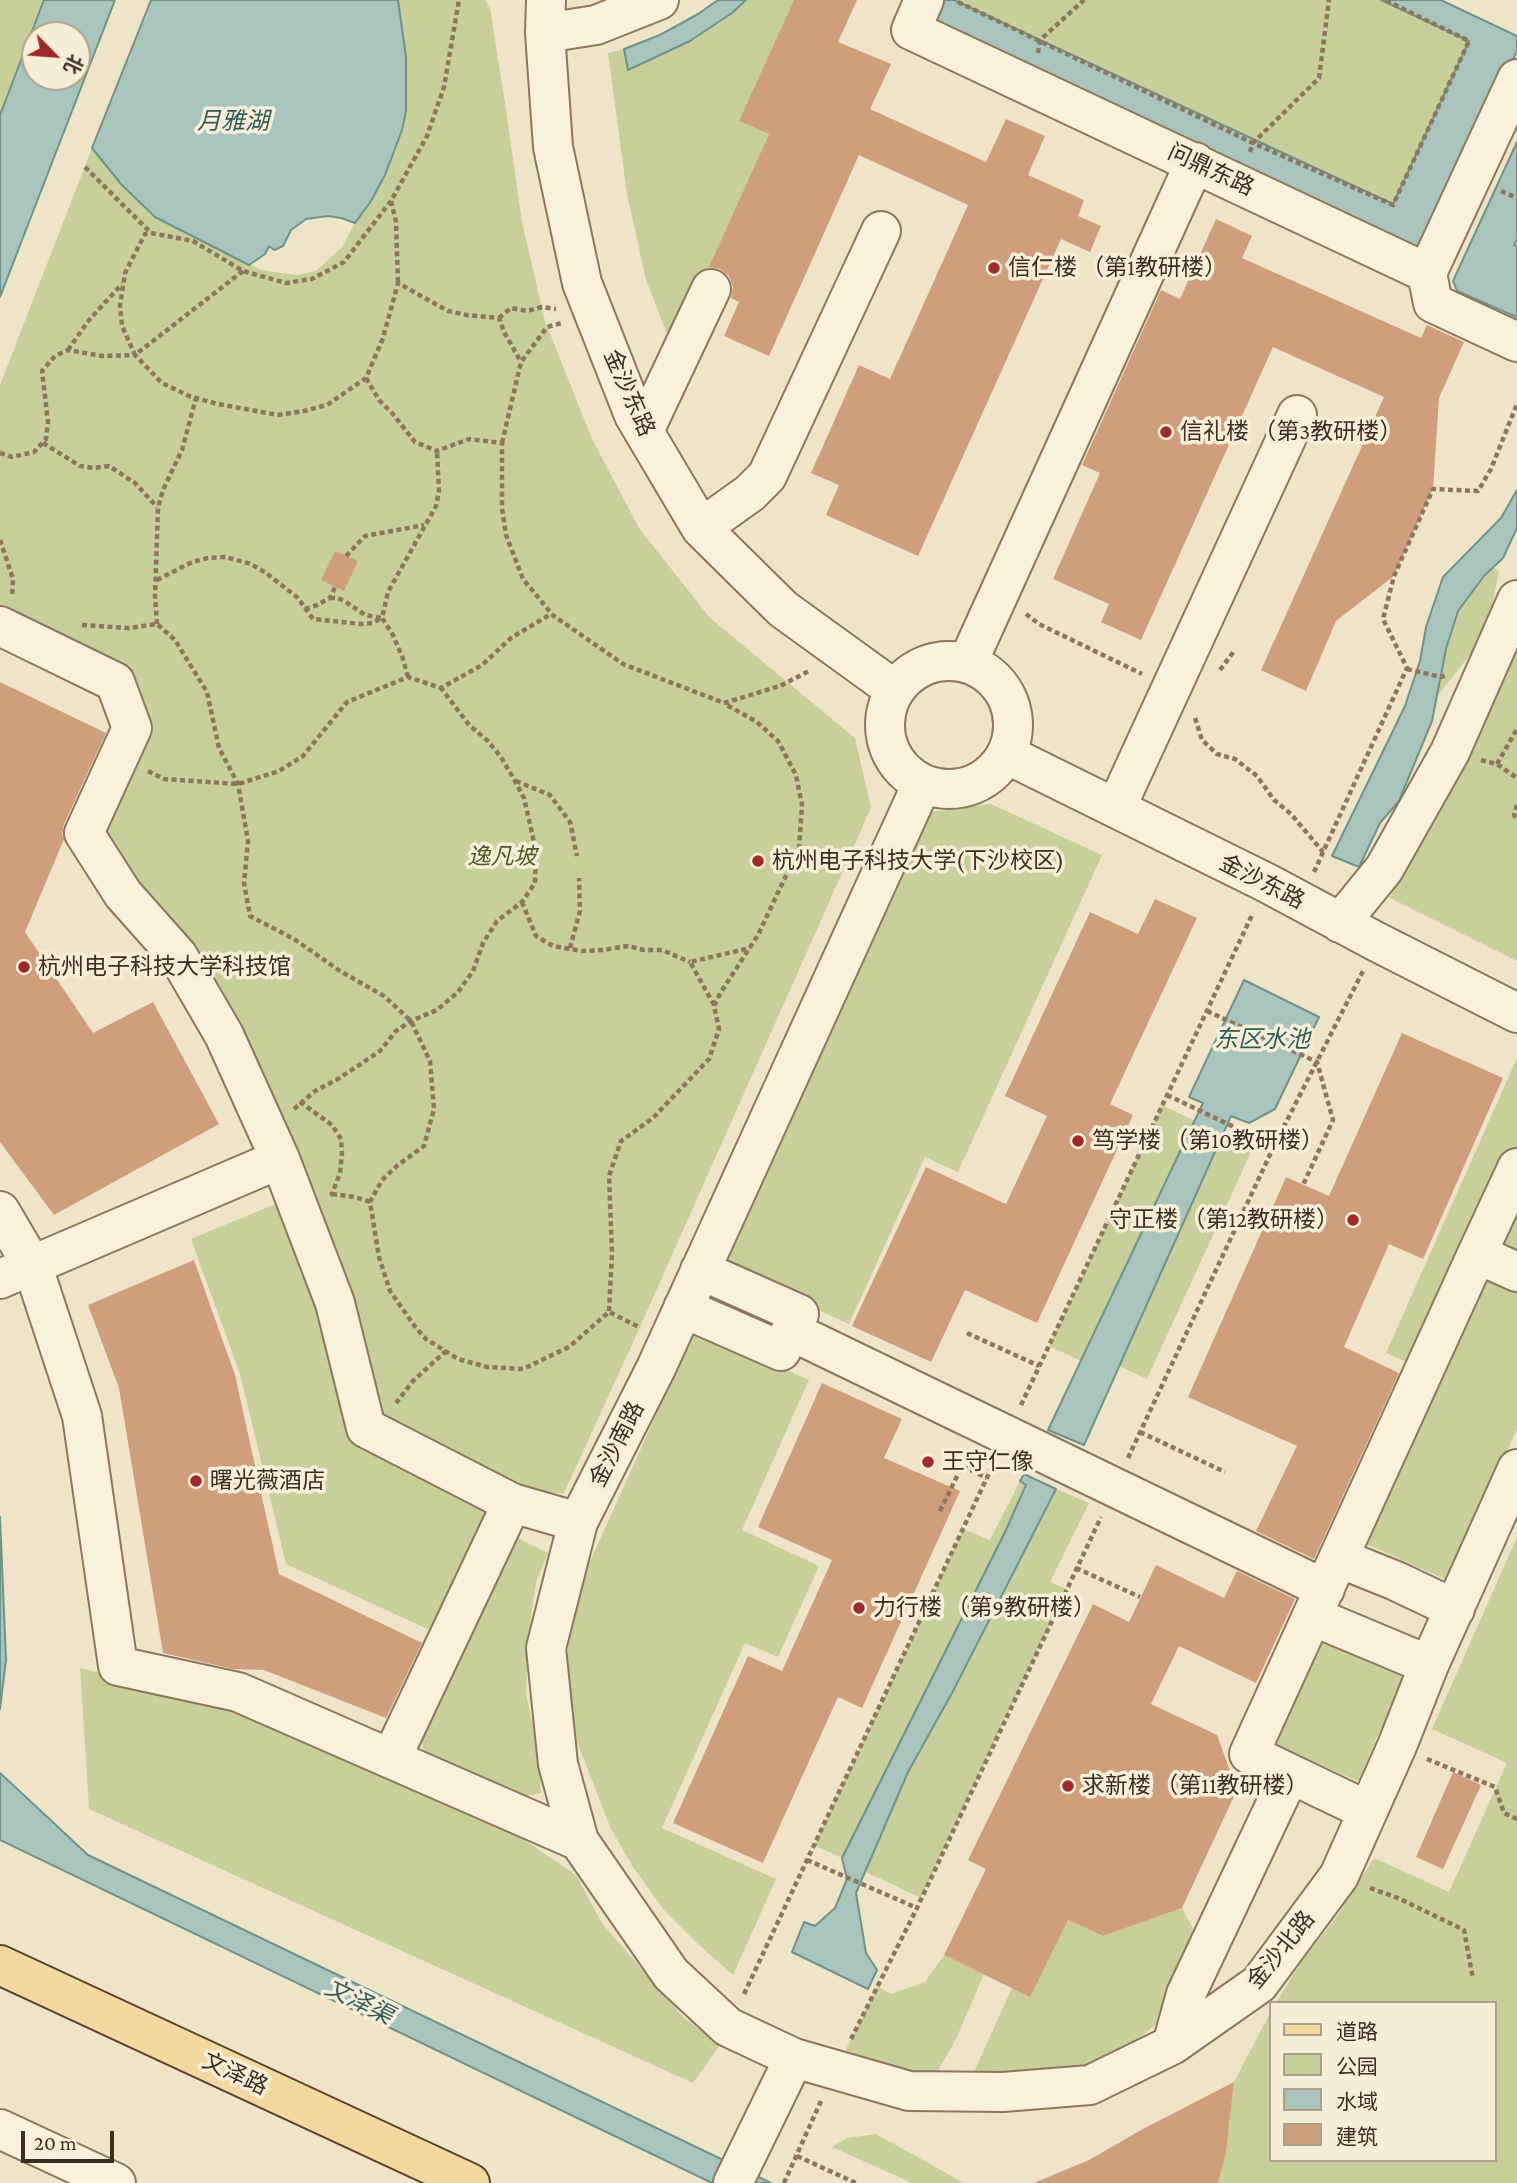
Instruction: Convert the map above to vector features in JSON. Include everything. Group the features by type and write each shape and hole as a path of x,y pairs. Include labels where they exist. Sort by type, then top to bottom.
{"main road":[{"name":"文泽路","path":"0,1965 470,2183"}],"street":[{"path":"546,17 596,26 659,0"},
{"name":"问鼎东路","path":"924,0 911,30 1427,273"},
{"name":"金沙东路","path":"546,17 553,147 582,282 634,415 701,528 783,609 895,690"},
{"path":"1517,79 1427,273 1433,303 1517,342"},
{"path":"968,663 1195,162"},
{"path":"701,528 750,493 767,476 881,231"},
{"path":"644,431 711,289"},
{"path":"1116,808 1182,698 1297,415"},
{"path":"1340,923 1384,869 1450,752 1517,600"},
{"path":"0,626 115,682 132,728 84,833 123,894 178,956 224,1035 280,1159 314,1199 335,1303 366,1427 512,1503 578,1522"},
{"path":"947,660 968,663 994,679 1011,704 1014,725 1011,745 1001,764 985,779 965,788 943,790 922,784 904,771 891,753 885,732 886,710 895,690 909,675 927,664 947,660"},
{"name":"金沙东路","path":"1006,754 1517,1013"},
{"name":"金沙南路","path":"794,2058 728,2027 671,1974 579,1841 558,1764 546,1648 578,1522 676,1324 922,784"},
{"path":"16,1273 280,1159"},
{"path":"1368,1811 1249,1755 1517,1168"},
{"path":"0,1210 16,1273 82,1416 118,1666 238,1692 579,1841"},
{"path":"1477,1254 1517,1272"},
{"path":"676,1324 781,1352 799,1314 700,1270"},
{"path":"791,1331 1325,1587 1429,1665"},
{"name":"金沙北路","path":"794,2058 909,2091 1003,2092 1090,2085 1172,2045 1259,1984 1339,1876 1517,1469"},
{"path":"391,1759 512,1503"},
{"path":"1325,1587 1396,1581 1455,1609"},
{"path":"1172,2045 1186,1994 1290,1774"},
{"path":"733,2183 794,2058"},
{"path":"0,2129 116,2183"}],"path":[{"path":"391,201 396,222 398,283 383,338 366,378 327,405 278,415 196,398 162,383 135,355 122,326 120,306 122,283 135,250 145,234 194,241 243,271 286,283 312,278 344,262 391,201 427,136 444,87 459,0"},
{"path":"954,0 1253,143 1393,205 1469,41 1385,0"},
{"path":"1040,40 1084,0"},
{"path":"1253,143 1319,78 1329,0"},
{"path":"85,167 151,233"},
{"path":"68,350 102,356 135,355 243,271"},
{"path":"0,453 12,457 34,452 46,439 48,422 41,371 55,356 68,350 89,320 122,283"},
{"path":"398,283 447,311 467,315 499,318 511,308 527,311 542,307"},
{"path":"595,315 547,327 521,362 502,443 502,508 506,535 523,579 551,614 623,664 724,703 757,722 778,741 796,775 802,805 799,848 758,935 720,992 714,1006"},
{"path":"499,318 521,362"},
{"path":"366,378 379,400 415,442 437,451 469,439 502,443"},
{"path":"157,624 155,596 158,508 163,490 182,450 196,398"},
{"path":"1441,677 1407,668 1383,619 1394,576 1433,489 1478,491 1491,469 1517,404"},
{"path":"43,443 80,466 109,466 135,483 158,508"},
{"path":"408,677 393,635 382,618 388,592 436,506 439,491 437,451"},
{"path":"346,556 365,536 425,525"},
{"path":"157,580 192,562 225,557 251,564 266,573 298,598 313,618 348,623 372,622 382,618"},
{"path":"330,598 335,587"},
{"path":"999,593 1039,624 1182,698 1202,740 1217,754 1235,760 1256,776 1274,800 1292,814 1323,852"},
{"path":"305,609 330,598 338,598 365,615 382,618"},
{"path":"441,688 482,666 511,638 551,614"},
{"path":"1213,678 1234,651"},
{"path":"1301,902 1407,668"},
{"path":"118,759 164,779 238,784 279,771 303,756 347,702 408,677 441,688 469,725 501,757 524,798 536,851 535,883 522,902 497,921 483,943 473,971 458,992 437,1010 396,1031 380,1051 315,1091 284,1119 263,1121"},
{"path":"724,703 780,686"},
{"path":"1497,764 1517,729"},
{"path":"515,780 550,795 569,822 577,856"},
{"path":"238,784 248,841 244,883 250,916 294,939 340,971 384,996 411,1021 430,1061 434,1109 424,1146 382,1180 370,1202 379,1257 390,1291 426,1339 458,1359 487,1367 523,1369 569,1347 609,1312 612,1252 609,1176 621,1141 653,1118 684,1088 709,1059 719,1029 714,1006 690,962"},
{"path":"1517,805 1514,815 1517,820"},
{"path":"570,948 580,911 579,878"},
{"path":"522,902 536,936 553,946 582,951 628,946 644,950 662,950 690,962 750,948"},
{"path":"1207,1011 1317,1062 1333,1120 1303,1185"},
{"path":"1167,1095 1274,1146"},
{"path":"300,1102 332,1125 341,1139 340,1173 314,1199"},
{"path":"314,1199 355,1197 370,1202"},
{"path":"609,1312 676,1324"},
{"path":"967,1333 1039,1366"},
{"path":"393,1406 413,1381 446,1351"},
{"path":"1140,1432 1225,1472"},
{"path":"940,1511 962,1466 987,1478"},
{"path":"1076,1568 1140,1597"},
{"path":"1397,1746 1495,1787 1504,1812 1517,1819"},
{"path":"807,1860 917,1908"},
{"path":"1339,1876 1398,1898 1464,1930 1473,1979"},
{"path":"784,2183 836,2070"},
{"path":"797,2156 856,2183"}],"green space":[{"path":"0,0 44,0 36,21 21,21 21,60 0,115"},
{"name":"逸凡坡","path":"398,0 485,0 490,8 522,222 545,321 592,439 639,528 710,618 855,738 871,808 564,1493 523,1494 392,1430 364,1383 313,1201 284,1120 259,1077 103,843 101,815 142,722 0,615 0,385 92,148 121,184 182,232 261,270 296,275 316,271 342,247 371,201 406,111 406,57"},
{"path":"746,0 794,0 740,121 769,134 673,349 646,280 627,194 608,53 624,49 629,70 690,41 732,13"},
{"path":"953,0 1381,0 1469,41 1393,205"},
{"path":"1493,567 1499,571 1487,633 1436,698 1446,649 1458,611"},
{"path":"1517,614 1517,961 1390,898"},
{"path":"991,804 1102,855 958,1172 925,1157 849,1324 722,1266 929,812"},
{"path":"1517,1058 1517,1429 1449,1581 1362,1542 1436,1375 1386,1353"},
{"path":"1162,1105 1195,1121 1081,1361 1049,1346"},
{"path":"1222,1137 1252,1150 1147,1379 1119,1366"},
{"path":"280,1202 315,1293 353,1432 492,1510 436,1633 286,1564 240,1374 191,1239"},
{"path":"695,1328 809,1380 742,1530 819,1566 778,1657 745,1643 662,1828 776,1879 733,1975 664,1910 633,1867 611,1829 572,1729 566,1674 570,1622 584,1575"},
{"path":"1020,1481 1027,1484 1005,1532 842,1858 814,1845 963,1529 990,1540"},
{"path":"1056,1489 1089,1503 1050,1582 1067,1589 921,1898 866,1872 908,1772 952,1693"},
{"path":"516,1537 548,1553 537,1579 533,1600 526,1693 538,1752 541,1793 517,1798 425,1756 420,1736"},
{"path":"1517,1537 1517,2183 1218,2183 1226,2153 1234,2082 1268,2017 1268,2162 1496,2162 1496,2001 1277,2001 1374,1858 1449,1892 1507,1763 1432,1729"},
{"path":"1320,1623 1410,1662 1358,1781 1268,1742"},
{"path":"80,1668 225,1704 523,1839 576,1875 602,1923 683,2017 720,2045 693,2083 89,1809"},
{"path":"1182,1908 1206,1953 1162,2019 1128,2048 1096,2064 1068,2071 973,2074 1012,1988 1068,1920 1103,1936"},
{"path":"944,1955 984,1974 956,2039 934,2078 836,2070 877,1986 891,1994 925,1982"},
{"path":"876,2134 964,2183 912,2183 832,2147 847,2138"}],"water":[{"path":"44,0 115,0 91,62 91,21 36,21"},
{"name":"月雅湖","path":"151,0 398,0 406,57 406,111 402,130 385,175 355,223 328,216 306,219 291,230 283,246 274,250 269,246 265,254 249,265 155,217 121,184 92,148"},
{"path":"718,0 746,0 732,13 690,41 628,70 624,49 660,35"},
{"path":"945,0 954,0 1393,204 1469,41 1381,0 1441,0 1517,36 1517,51 1423,252 934,24"},
{"path":"21,60 21,91 80,91 0,297 0,115"},
{"path":"1517,142 1517,239 1514,245 1517,246 1517,317 1457,291 1453,281"},
{"path":"1517,490 1517,528 1503,558 1484,576 1458,611 1446,649 1432,721 1399,801 1380,823 1359,867 1332,856 1405,706 1420,661 1426,627 1443,577 1501,518"},
{"name":"东区水池","path":"1244,980 1319,1017 1275,1109 1249,1123 1231,1116 1084,1445 1048,1430 1203,1103 1189,1097"},
{"path":"1024,1474 1056,1489 952,1693 908,1772 856,1893 866,1953 877,1970 868,1989 792,1952 804,1922 815,1926 835,1908 847,1879 842,1858 1005,1532 1026,1485 1020,1481"},
{"path":"0,1517 6,1660 0,1709"},
{"name":"文泽渠","path":"0,1773 88,1855 771,2183 712,2183 0,1840"}],"building":[{"name":"信仁楼 （第1教研楼）","path":"794,0 857,0 838,42 891,64 870,109 986,162 1006,119 1045,136 1028,175 1084,200 1078,216 1101,226 1090,252 1061,239 918,556 826,515 839,485 811,473 859,365 890,379 968,205 859,155 769,356 724,336 739,302 731,298 733,287 729,276 720,269 709,267 769,134 739,121"},
{"name":"信礼楼 （第3教研楼）","path":"1216,219 1252,236 1242,258 1421,338 1427,325 1464,342 1439,398 1433,489 1394,576 1336,621 1306,691 1261,670 1384,397 1273,347 1141,640 1101,622 1109,604 1053,579 1100,473 1082,465 1161,290 1180,299"},
{"path":"335,551 358,561 344,591 321,580"},
{"name":"杭州电子科技大学科技馆","path":"0,682 106,733 64,824 64,839 25,932 93,1033 153,1002 219,1124 54,1215 0,1142"},
{"name":"笃学楼 （第10教研楼）","path":"1155,899 1197,918 1110,1104 1133,1115 1037,1323 965,1290 931,1362 852,1326 926,1167 1006,1204 1047,1116 1005,1096 1090,912 1138,934"},
{"name":"守正楼 （第12教研楼）","path":"1402,1033 1503,1078 1423,1259 1389,1244 1344,1347 1399,1373 1314,1559 1256,1531 1297,1446 1188,1397 1286,1177 1329,1196"},
{"name":"曙光薇酒店","path":"194,1260 235,1375 279,1574 422,1643 386,1718 264,1670 233,1669 163,1653 119,1388 88,1305"},
{"name":"力行楼 （第9教研楼）","path":"822,1383 902,1419 884,1458 960,1491 862,1708 838,1697 763,1863 673,1823 748,1656 782,1671 832,1560 758,1527"},
{"path":"1156,1565 1224,1598 1237,1571 1295,1599 1256,1683 1179,1646 1151,1704 1217,1735 1237,1790 1182,1908 1103,1936 1068,1920 1030,1997 944,1955 986,1869 968,1860 1093,1604 1129,1622"},
{"path":"1453,1772 1481,1785 1443,1869 1416,1857"},
{"path":"1234,2082 1226,2153 1218,2183 1034,2183 1089,2160"}],"place":[{"name":"信仁楼 （第1教研楼）","path":"994,268"},
{"name":"信礼楼 （第3教研楼）","path":"1166,432"},
{"name":"杭州电子科技大学(下沙校区)","path":"758,861"},
{"name":"杭州电子科技大学科技馆","path":"24,967"},
{"name":"笃学楼 （第10教研楼）","path":"1078,1141"},
{"name":"守正楼 （第12教研楼）","path":"1353,1220"},
{"name":"王守仁像","path":"928,1462"},
{"name":"曙光薇酒店","path":"196,1481"},
{"name":"力行楼 （第9教研楼）","path":"859,1608"},
{"name":"求新楼 （第11教研楼）","path":"1068,1786"}]}
